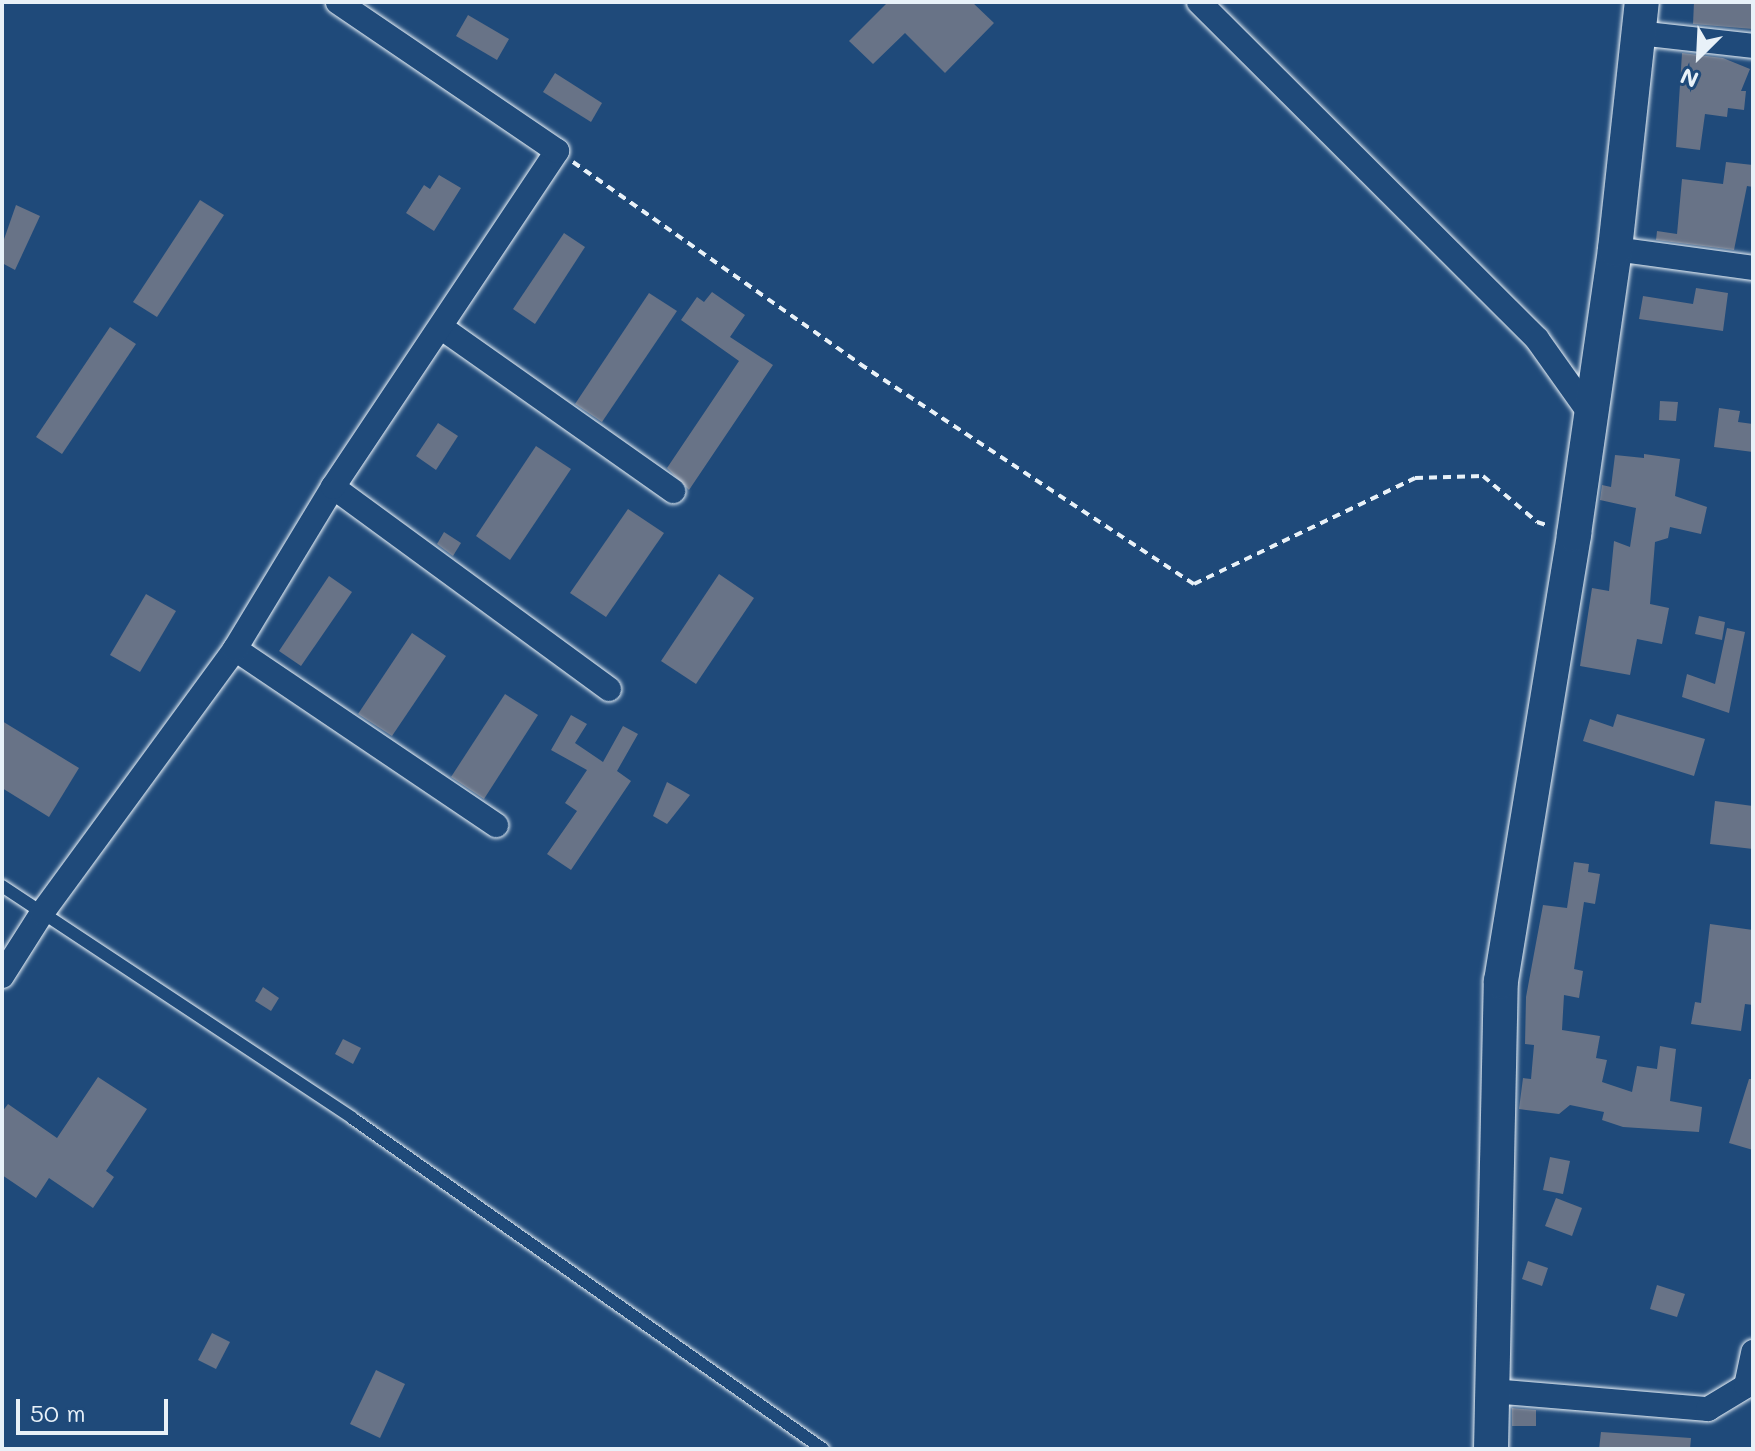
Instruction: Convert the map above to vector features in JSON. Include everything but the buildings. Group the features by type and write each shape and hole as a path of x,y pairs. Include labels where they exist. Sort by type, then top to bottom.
{"main road":[{"path":"1491,1449 1501,981 1574,534 1615,249 1640,18"}],"street":[{"path":"2,976 42,913 235,649 333,487 442,328 557,151 338,2"},
{"path":"1199,2 1537,339 1591,415"},
{"path":"1640,18 1753,46"},
{"path":"1615,249 1753,268"},
{"path":"442,328 673,491"},
{"path":"333,487 609,689"},
{"path":"235,649 496,825"},
{"path":"1492,1391 1708,1409 1749,1386 1753,1352"}],"lane":[{"path":"2,886 352,1118 823,1449"}],"path":[{"path":"557,151 860,364 1194,584 1415,478 1483,476 1537,522 1574,534"}]}
